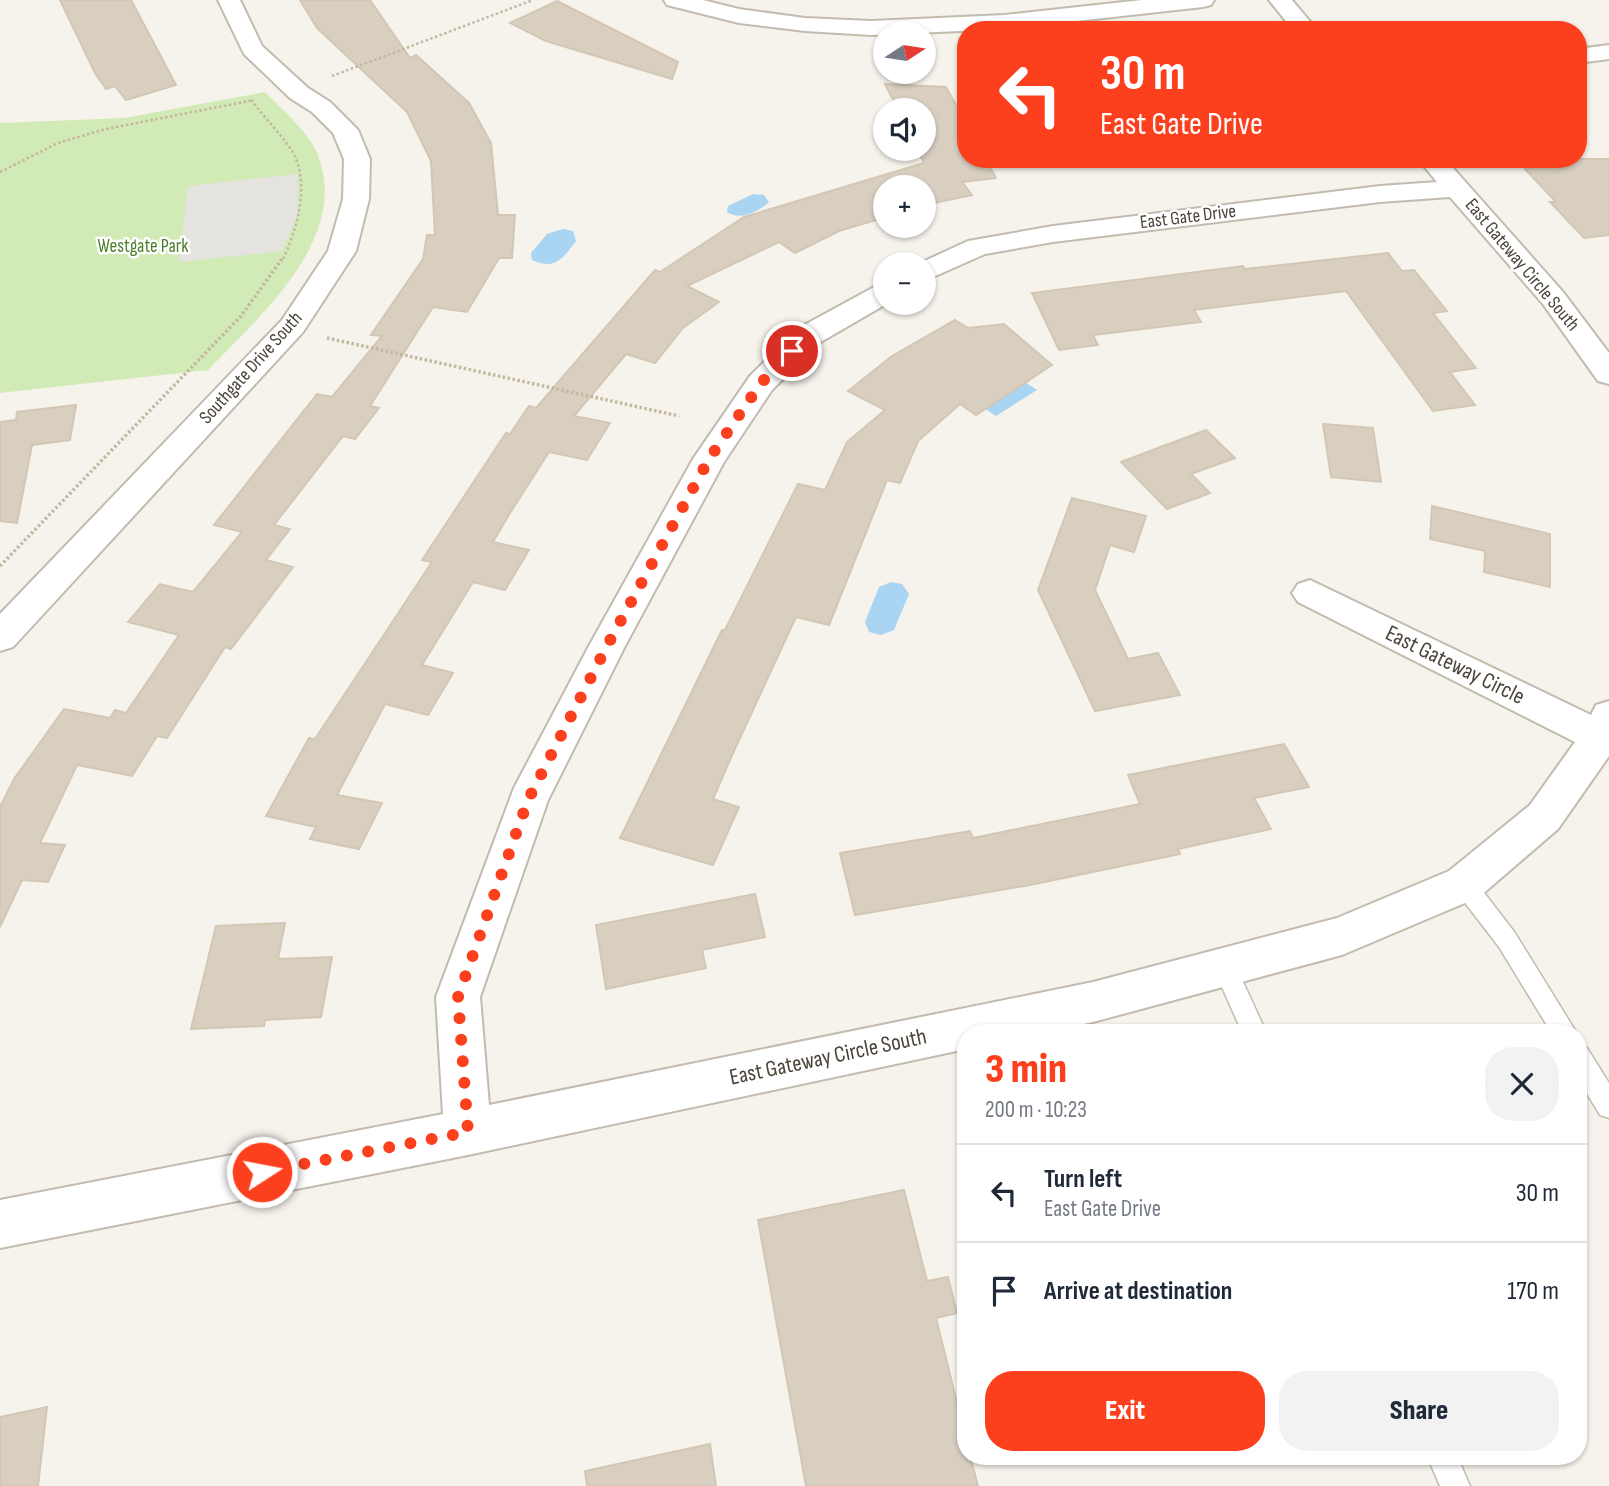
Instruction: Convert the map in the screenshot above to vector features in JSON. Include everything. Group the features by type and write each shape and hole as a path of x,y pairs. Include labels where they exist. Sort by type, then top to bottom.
{"street":[{"name":"Southgate Drive South","path":"0,637 293,327 342,251 356,199 357,159 345,130 321,107 299,93 252,49 229,0"},
{"path":"675,0 709,10 773,20 913,27 957,23"},
{"path":"977,21 1203,0"},
{"path":"1280,0 1298,21"},
{"path":"1587,55 1609,52"},
{"name":"East Gateway Circle South","path":"1439,168 1553,298 1609,374"},
{"name":"East Gate Drive","path":"936,266 978,247 1053,234 1368,195 1458,189"},
{"path":"468,1132 458,997 528,800 607,646 709,459 761,383 808,336 873,299"},
{"name":"East Gateway Circle","path":"1310,593 1606,731"},
{"name":"East Gateway Circle South","path":"987,1024 1093,1002 1342,936 1464,884 1544,817 1606,731"},
{"name":"East Gateway Circle South","path":"0,1224 468,1132 957,1030"}],"lane":[{"path":"1464,884 1507,940 1559,1024"},
{"path":"1225,967 1250,1024"},
{"path":"1587,1070 1609,1105"},
{"path":"1446,1465 1455,1486"}],"path":[{"path":"328,77 533,0"},
{"path":"0,172 58,143 106,129 299,93"},
{"path":"0,566 241,316 277,269 299,221 300,174 293,153 251,100"},
{"path":"323,337 679,416"}],"green space":[{"name":"Westgate Park","path":"265,92 301,128 313,145 324,184 322,215 312,244 275,300 208,370 0,393 0,123 124,118"}],"shaded area":[{"path":"298,174 297,216 282,251 179,262 188,186"}],"water":[{"path":"753,194 764,195 769,202 749,214 738,216 727,212 728,206"},
{"path":"563,229 573,231 576,241 558,261 547,264 532,260 531,253 547,234"},
{"path":"1019,378 1037,390 996,416 978,404"},
{"path":"891,582 902,584 909,594 894,630 881,635 869,632 865,622 879,587"}],"building":[{"path":"60,0 131,0 176,85 126,100 115,86 106,89 95,73"},
{"path":"300,0 370,0 410,58 416,55 469,103 491,143 498,215 515,215 512,258 499,258 467,312 433,307 370,406 379,408 355,439 343,436 274,525 290,529 266,560 293,567 231,649 225,647 167,738 157,736 132,776 77,765 40,843 65,845 48,882 22,880 0,927 0,807 14,779 64,709 110,718 115,710 126,713 179,635 128,622 160,584 193,592 242,532 214,525 317,394 332,397 382,336 371,335 423,259 427,235 435,235 431,161 407,112 317,28"},
{"path":"557,1 678,62 672,79 546,41 510,23"},
{"path":"885,84 946,87 957,107 957,168 990,168 996,178 962,182 972,195 936,202 936,175 884,175 924,163 923,161 936,161 936,98 892,98"},
{"path":"1587,159 1609,159 1609,235 1584,238 1550,202 1556,202 1525,169 1587,168"},
{"path":"873,178 873,221 839,231 795,253 779,242 687,286 719,302 683,328 655,363 626,354 574,416 610,423 587,460 549,452 493,542 529,550 505,590 473,582 422,665 453,673 428,715 385,704 337,795 382,803 359,849 310,839 316,827 266,816 309,738 315,739 432,562 422,560 506,433 510,434 529,406 536,408 655,270 660,272 744,217"},
{"path":"1388,253 1402,271 1414,270 1447,311 1433,313 1476,368 1450,372 1475,405 1433,411 1346,291 1194,310 1201,322 1093,335 1098,345 1059,350 1032,293 1243,266 1245,269"},
{"path":"955,320 968,328 1004,324 1052,365 976,415 960,404 918,441 900,483 887,480 829,625 796,617 733,753 713,799 739,807 713,865 620,838 722,630 725,630 798,484 825,490 847,442 885,410 848,391 892,356"},
{"path":"76,405 70,440 32,445 17,523 0,521 0,422 16,420 17,412"},
{"path":"1323,424 1373,428 1381,482 1331,477"},
{"path":"1206,430 1235,458 1191,474 1210,493 1167,509 1121,462"},
{"path":"1072,498 1146,516 1134,552 1110,545 1095,590 1128,659 1158,653 1180,695 1095,711 1038,590"},
{"path":"1432,506 1550,534 1550,587 1484,572 1485,551 1430,539"},
{"path":"1284,744 1309,787 1254,798 1271,829 1178,849 1180,854 1030,885 855,915 840,853 970,831 973,838 1140,804 1128,775"},
{"path":"755,894 765,937 702,950 706,968 606,989 596,925"},
{"path":"285,923 278,959 332,957 321,1017 265,1020 264,1026 191,1029 216,926"},
{"path":"904,1190 927,1281 948,1277 957,1313 936,1318 957,1403 957,1465 972,1465 978,1486 806,1486 758,1220"},
{"path":"47,1407 38,1486 0,1486 0,1417"},
{"path":"710,1444 716,1486 587,1486 585,1471"}],"route":[{"path":"262,1172 468,1132 458,997 528,800 607,646 709,459 761,383 792,351"}]}
